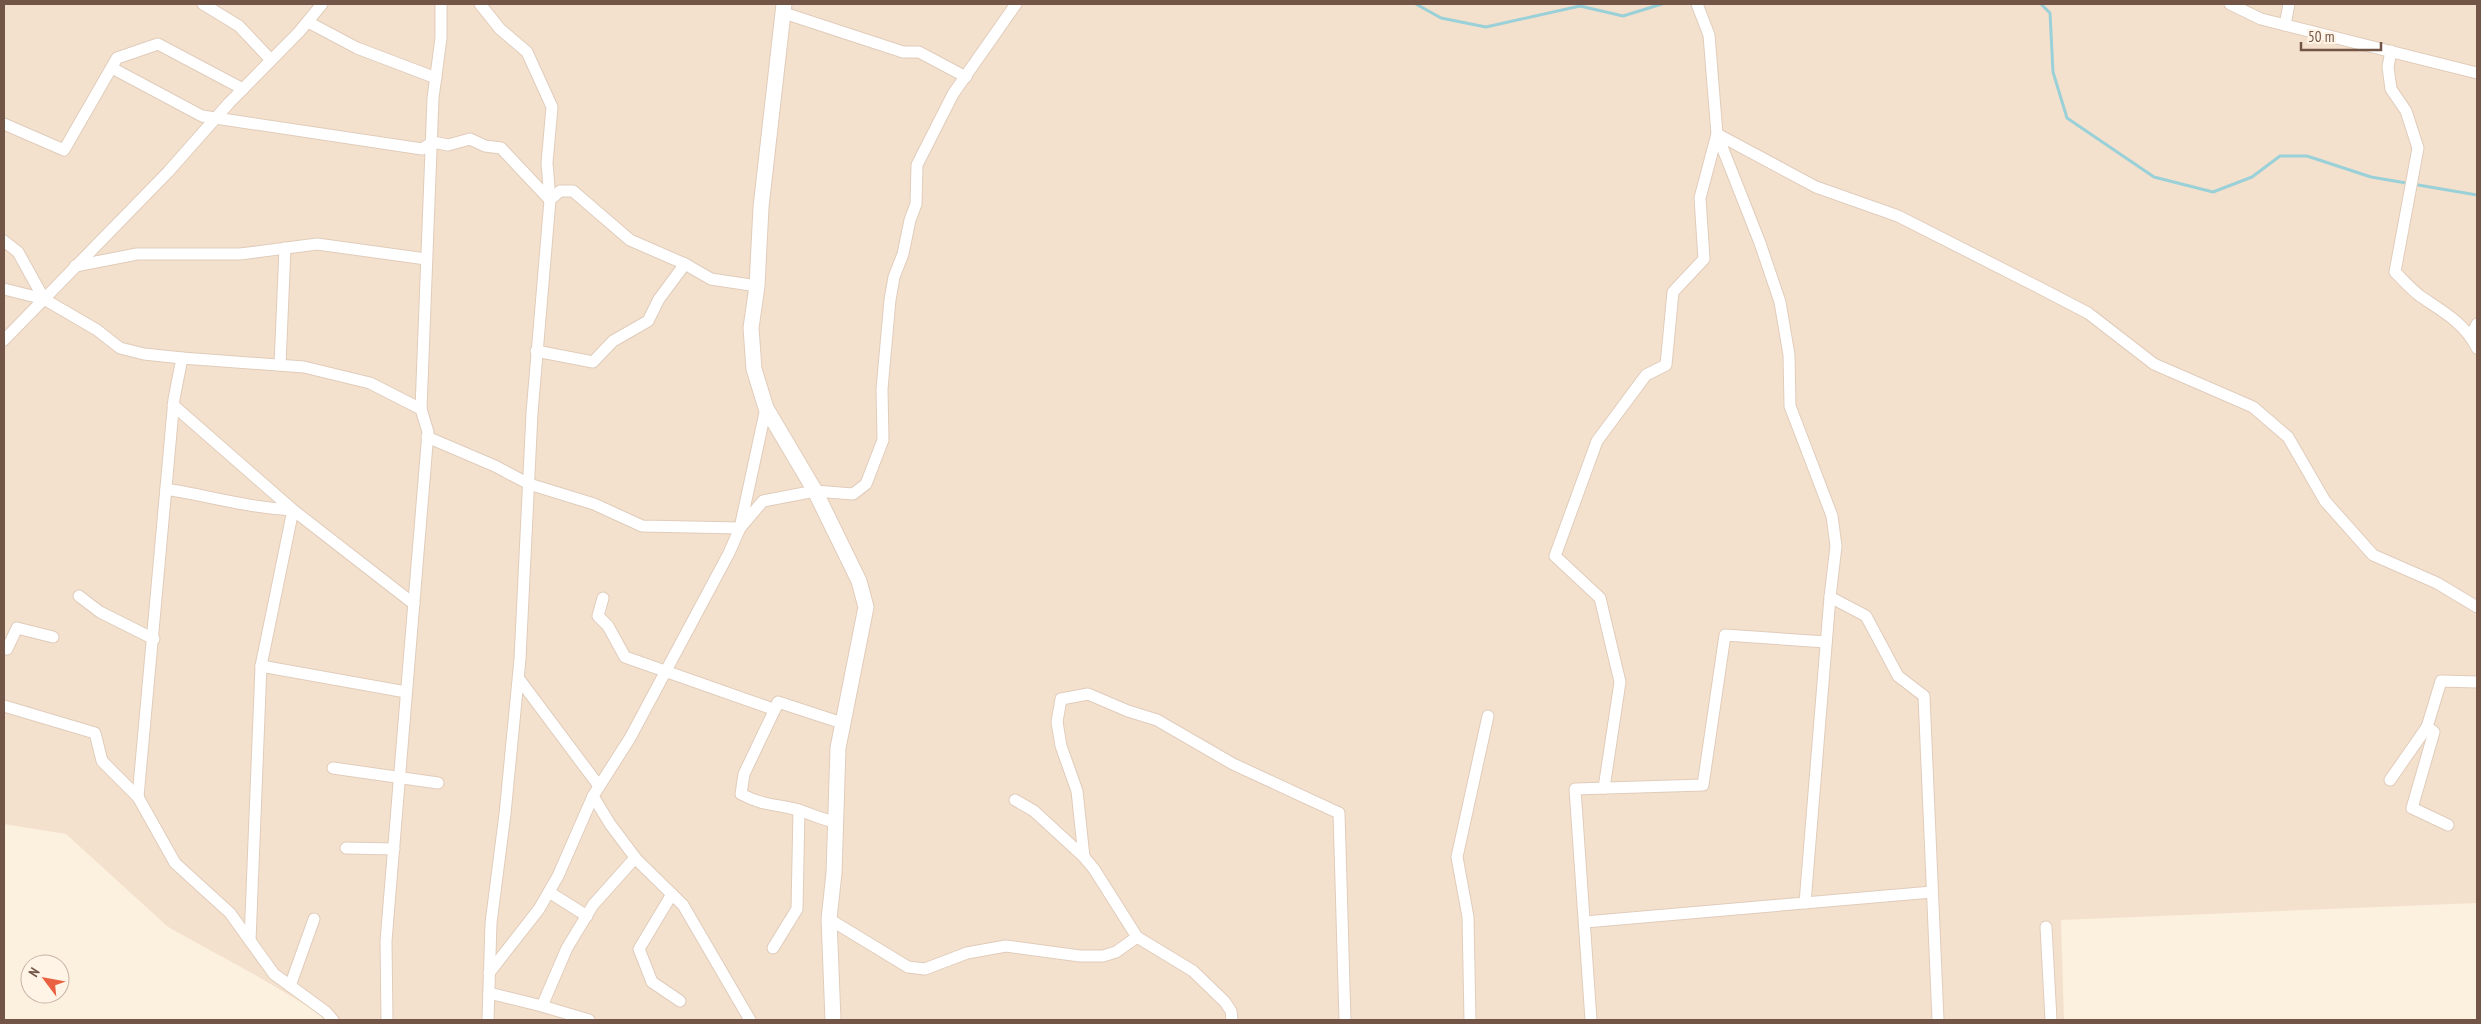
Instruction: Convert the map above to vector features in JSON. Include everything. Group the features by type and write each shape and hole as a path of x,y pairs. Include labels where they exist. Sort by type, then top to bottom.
{"street":[{"path":"203,4 239,26 271,60"},
{"path":"4,340 168,172 215,118 308,22 322,4"},
{"path":"387,1020 386,941 427,437 422,409 426,259 433,142 433,98 442,38 442,4"},
{"path":"480,4 500,29 527,52 552,107 547,164 550,200 536,351 518,679 503,832 491,923 488,1020"},
{"path":"740,528 763,500 815,491 853,494 866,484 875,465 883,440 882,389 890,300 894,277 903,254 910,220 916,204 917,165 954,94 1016,4"},
{"path":"1697,4 1708,35 1717,134 1760,243 1780,302 1789,355 1790,406 1832,516 1836,546 1826,642 1805,903"},
{"path":"2230,4 2262,19 2477,73"},
{"path":"2285,25 2289,4"},
{"path":"834,1020 829,919 834,873 838,748 866,607 860,581 815,491 766,408 757,384 752,350 752,314 757,286 761,207 784,8 903,52 919,52 966,77"},
{"path":"308,22 357,48 436,78"},
{"path":"4,124 64,150 117,58 158,44 243,89"},
{"path":"2391,51 2388,67 2391,88 2406,111 2418,148 2394,272 2419,295 2446,311 2471,336 2477,348"},
{"path":"112,68 202,116 422,149 433,142 448,146 470,139 485,146 501,148 550,200"},
{"path":"1717,134 1816,186 1898,216 2029,282 2088,314 2154,364 2253,407 2288,437 2325,501 2373,555 2437,583 2477,607"},
{"path":"1604,788 1620,682 1600,598 1555,556 1597,441 1646,375 1666,365 1673,292 1704,259 1700,198 1717,134"},
{"path":"550,200 560,191 573,191 630,240 685,264 711,278 757,286"},
{"path":"4,241 18,252 44,299"},
{"path":"75,266 137,254 240,254 317,244 426,259"},
{"path":"280,365 285,248"},
{"path":"536,351 592,362 613,341 648,321 659,299 685,264"},
{"path":"4,289 44,299 97,330 120,348 144,354 182,358 304,367 370,383 422,409"},
{"path":"2471,336 2477,324"},
{"path":"138,797 154,640 174,404 182,358"},
{"path":"174,404 293,510 414,604"},
{"path":"489,973 539,909 549,892 562,868 596,791 630,738 729,553 740,528 766,408"},
{"path":"427,437 495,466 529,484 594,504 642,526 740,528"},
{"path":"166,489 256,508 293,510"},
{"path":"250,941 260,666 293,510"},
{"path":"79,596 100,612 154,640"},
{"path":"1830,597 1866,616 1898,676 1924,696 1938,1020"},
{"path":"604,598 598,616 608,626 625,656 775,709"},
{"path":"4,648 6,649 17,628 53,637"},
{"path":"1591,1020 1576,789 1703,785 1725,635 1826,642"},
{"path":"260,666 406,692"},
{"path":"518,679 596,791 610,824 635,858 683,905 750,1020"},
{"path":"2390,780 2427,727 2441,681 2477,682"},
{"path":"1084,857 1077,792 1060,746 1057,722 1061,699 1088,694 1128,711 1157,720 1233,764 1339,813 1345,1020"},
{"path":"835,822 819,819 798,810 757,802 741,794 744,774 778,702 842,723"},
{"path":"4,706 95,733 102,761 138,797 175,863 230,913 274,974 326,1012 333,1020"},
{"path":"1470,1020 1468,917 1457,857 1488,716"},
{"path":"2427,727 2434,732 2412,808 2448,825"},
{"path":"333,768 438,783"},
{"path":"1015,800 1034,811 1084,857 1137,937 1193,971 1225,1002 1231,1012 1232,1020"},
{"path":"773,948 797,909 798,810"},
{"path":"346,848 394,849"},
{"path":"542,1006 567,948 587,916 635,858"},
{"path":"549,892 587,916"},
{"path":"1585,922 1932,892"},
{"path":"672,894 639,949 652,982 680,1002"},
{"path":"290,986 314,919"},
{"path":"829,919 908,967 925,969 967,953 1006,946 1080,956 1103,956 1116,952 1137,937"},
{"path":"2046,927 2051,1020"},
{"path":"489,993 589,1020"}],"shaded area":[{"path":"4,4 2477,4 2477,903 2061,920 2064,1020 331,1020 257,976 168,927 66,834 4,824"}],"waterway":[{"path":"1416,4 1441,18 1486,27 1580,6 1623,16 1662,4"},
{"path":"2041,4 2050,13 2053,72 2067,118 2154,177 2213,192 2252,177 2280,156 2307,156 2371,177 2477,195"}]}
